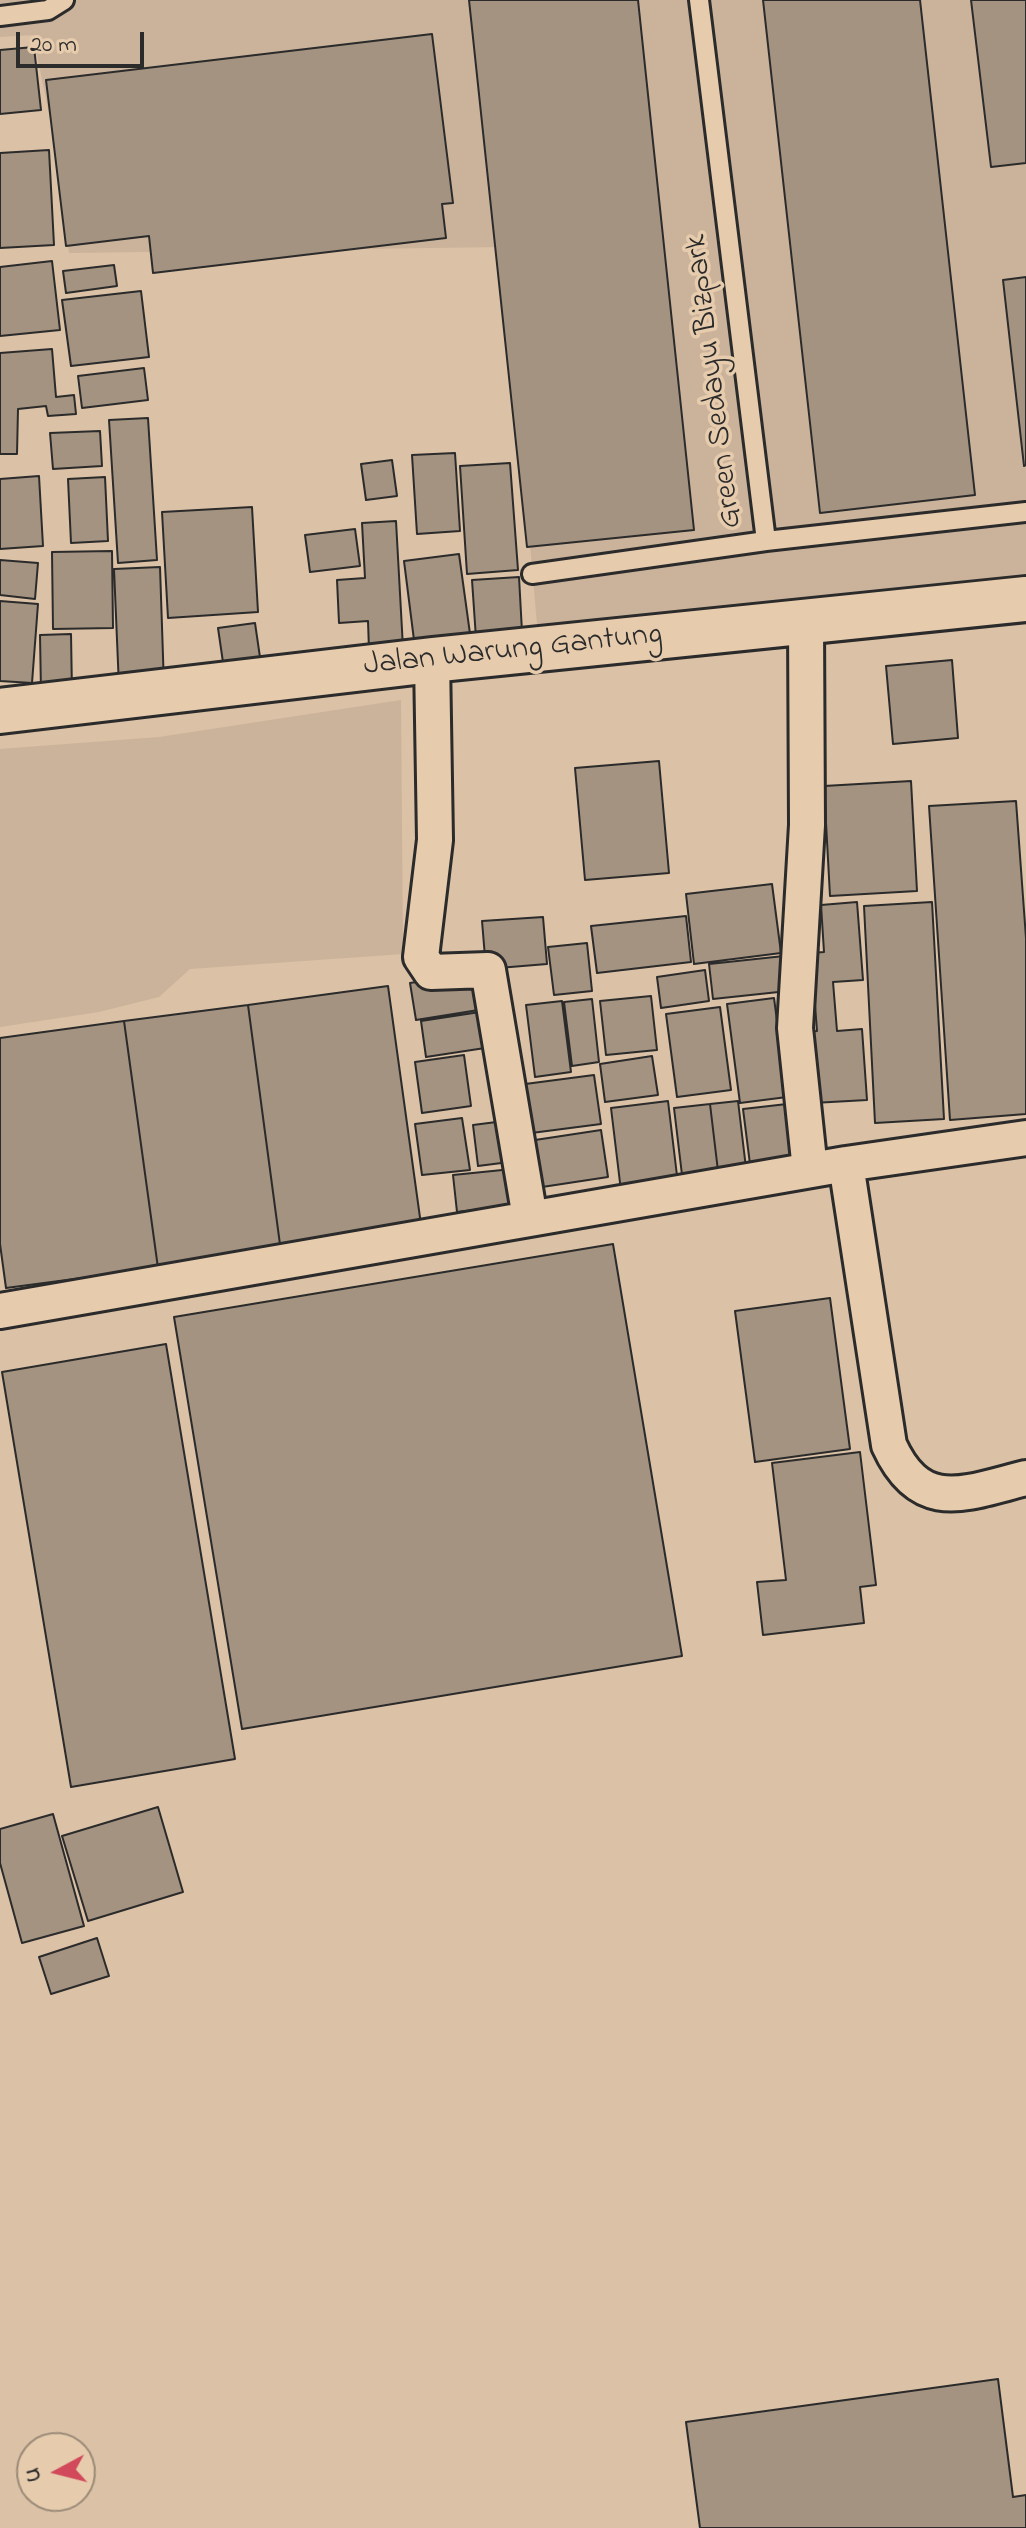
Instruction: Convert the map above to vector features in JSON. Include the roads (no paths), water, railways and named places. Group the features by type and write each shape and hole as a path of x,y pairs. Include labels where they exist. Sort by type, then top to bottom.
{"street":[{"name":"Jalan Warung Gantung","path":"0,711 432,660 1026,599"},
{"path":"806,622 807,825 795,1028 810,1170"},
{"path":"432,660 435,840 421,957 431,972 488,970 530,1218"},
{"path":"0,1304 0,1311 810,1170 1026,1138"},
{"path":"846,1164 889,1445 898,1466 917,1485 937,1493 967,1492 1026,1478"}],"lane":[{"path":"0,16 48,10 64,0"},
{"name":"Green Sedayu Bizpark","path":"699,0 766,541 1026,512"},
{"path":"532,574 766,541"}]}
